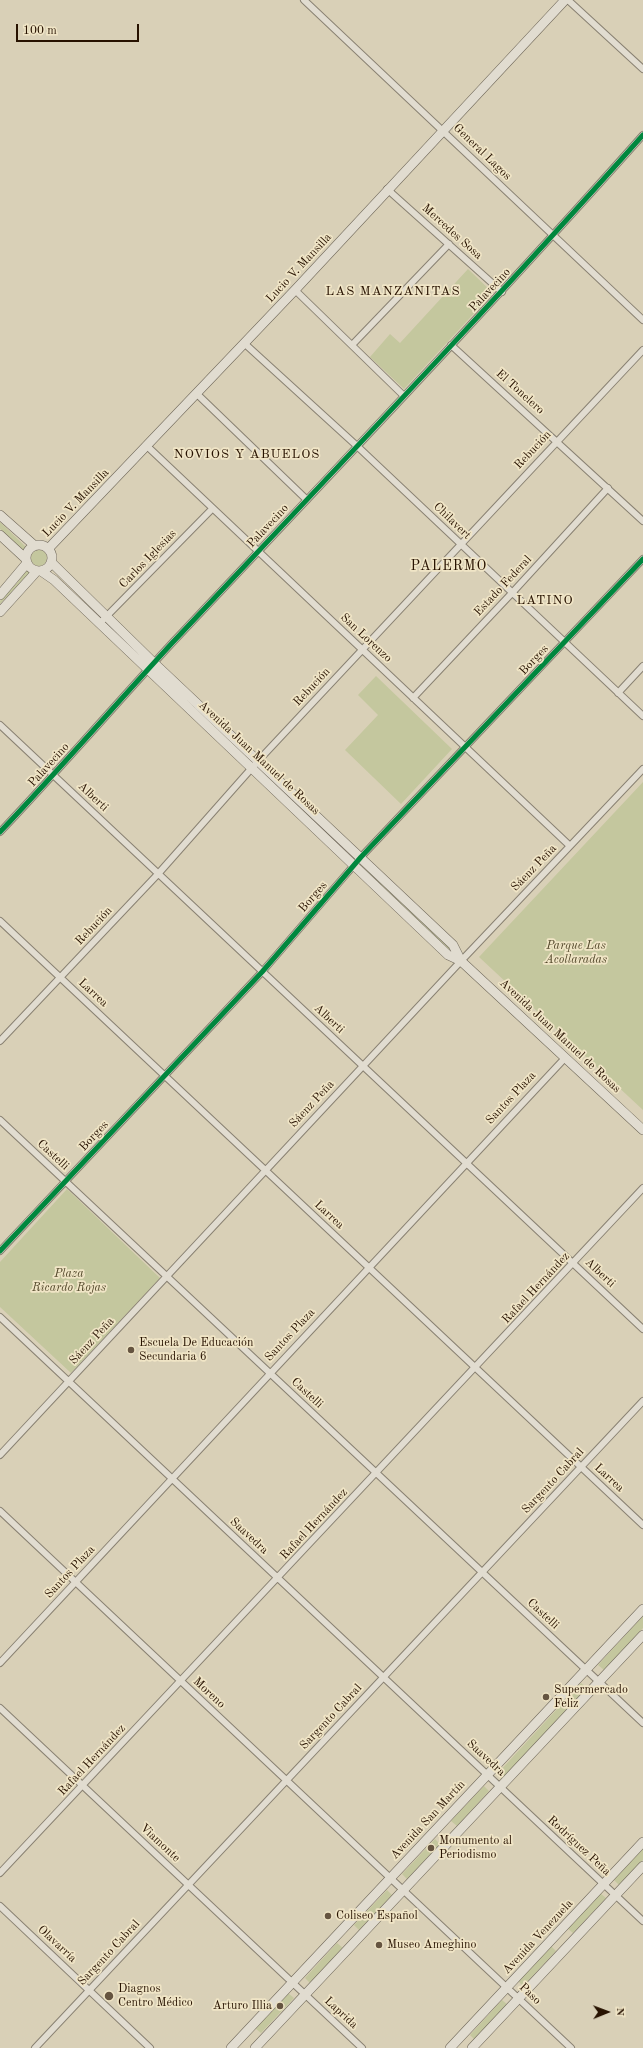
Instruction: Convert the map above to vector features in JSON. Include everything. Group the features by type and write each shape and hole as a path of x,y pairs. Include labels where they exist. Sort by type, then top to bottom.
{"street":[{"name":"General Lagos","path":"304,0 643,320"},
{"name":"Lucio V. Mansilla","path":"48,549 148,447 564,0"},
{"path":"568,0 643,69"},
{"name":"Palavecino","path":"0,832 54,776 151,667 258,551 502,292 643,135"},
{"name":"Mercedes Sosa","path":"387,189 502,292"},
{"path":"352,345 449,244"},
{"path":"295,290 404,396"},
{"name":"Chilavert","path":"244,343 357,446 460,545 643,716"},
{"name":"El Tonelero","path":"451,345 643,521"},
{"name":"Rebución","path":"0,1041 158,874 251,768 643,350"},
{"path":"197,394 307,500"},
{"name":"San Lorenzo","path":"148,447 570,846"},
{"name":"Estado Federal","path":"413,698 608,488"},
{"name":"Carlos Iglesias","path":"99,624 212,509"},
{"path":"0,515 35,546"},
{"path":"0,535 27,561 33,570 39,571"},
{"path":"0,595 27,561 28,551 35,546 43,546 48,549 51,555 51,562 49,566 39,571 0,612"},
{"name":"Borges","path":"0,1251 262,972 361,857 643,559"},
{"name":"Avenida Juan Manuel de Rosas","path":"51,562 106,617 151,667 251,768 448,955 461,961 643,1130"},
{"name":"Avenida Juan Manuel de Rosas","path":"39,571 151,667 310,809 453,945 461,961"},
{"path":"618,693 643,666"},
{"name":"Alberti","path":"0,725 643,1328"},
{"name":"Sáenz Peña","path":"0,1455 461,961 643,769"},
{"path":"302,816 310,809"},
{"name":"Larrea","path":"0,920 164,1076 643,1525"},
{"name":"Santos Plaza","path":"0,1663 466,1162 565,1058"},
{"name":"Castelli","path":"0,1120 643,1723"},
{"name":"Rafael Hernández","path":"0,1873 574,1264 643,1188"},
{"name":"Saavedra","path":"0,1317 501,1787"},
{"name":"Sargento Cabral","path":"35,2048 643,1401"},
{"name":"Moreno","path":"0,1511 403,1890"},
{"name":"Avenida San Martín","path":"231,2048 643,1608"},
{"path":"255,2048 643,1635"},
{"name":"Viamonte","path":"0,1708 305,1994"},
{"name":"Rodríguez Peña","path":"501,1787 643,1921"},
{"name":"Avenida Venezuela","path":"450,2048 643,1842"},
{"path":"472,2048 643,1866"},
{"name":"Paso","path":"403,1890 571,2048"},
{"name":"Olavarría","path":"0,1906 150,2048"},
{"name":"Laprida","path":"305,1994 362,2048"}],"green space":[{"path":"468,269 493,293 404,389 370,357 390,334 400,343"},
{"path":"0,522 26,547 23,551 0,529"},
{"path":"39,550 45,552 47,558 45,564 39,566 33,564 31,558 33,552"},
{"path":"27,568 31,572 0,604 0,601 18,582"},
{"path":"376,676 452,749 401,804 345,750 378,715 358,695"},
{"name":"Parque Las Acollaradas","path":"643,782 643,1110 479,957"},
{"path":"367,869 450,948 448,950 365,871"},
{"name":"Plaza Ricardo Rojas","path":"67,1189 160,1278 71,1373 0,1307 0,1262"},
{"path":"643,1616 643,1628 604,1670 598,1665"},
{"path":"581,1683 587,1688 502,1779 497,1774"},
{"path":"484,1786 489,1791 457,1826 451,1821"},
{"path":"435,1839 440,1844 407,1879 402,1874"},
{"path":"643,1848 643,1860 619,1885 614,1880"},
{"path":"387,1890 392,1895 359,1930 354,1925"},
{"path":"600,1893 606,1898 573,1933 567,1928"},
{"path":"337,1943 343,1948 310,1983 305,1978"},
{"path":"551,1946 556,1951 523,1986 518,1981"},
{"path":"288,1993 294,1998 261,2033 255,2028"},
{"path":"502,2000 508,2005 475,2040 470,2035"}],"cycle path":[{"path":"0,832 173,642 469,327 643,135"},
{"path":"0,1251 262,972 361,857 643,559"}],"place":[{"name":"Escuela De Educación Secundaria 6","path":"131,1350"},
{"name":"Supermercado Feliz","path":"546,1697"},
{"name":"Monumento al Periodismo","path":"431,1848"},
{"name":"Coliseo Español","path":"328,1916"},
{"name":"Museo Ameghino","path":"379,1945"},
{"name":"Diagnos Centro Médico","path":"109,1996"},
{"name":"Arturo Illia","path":"280,2006"}],"district":[{"name":"LAS MANZANITAS","path":"393,292"},
{"name":"NOVIOS Y ABUELOS","path":"247,455"},
{"name":"PALERMO","path":"449,566"},
{"name":"LATINO","path":"545,601"}]}
